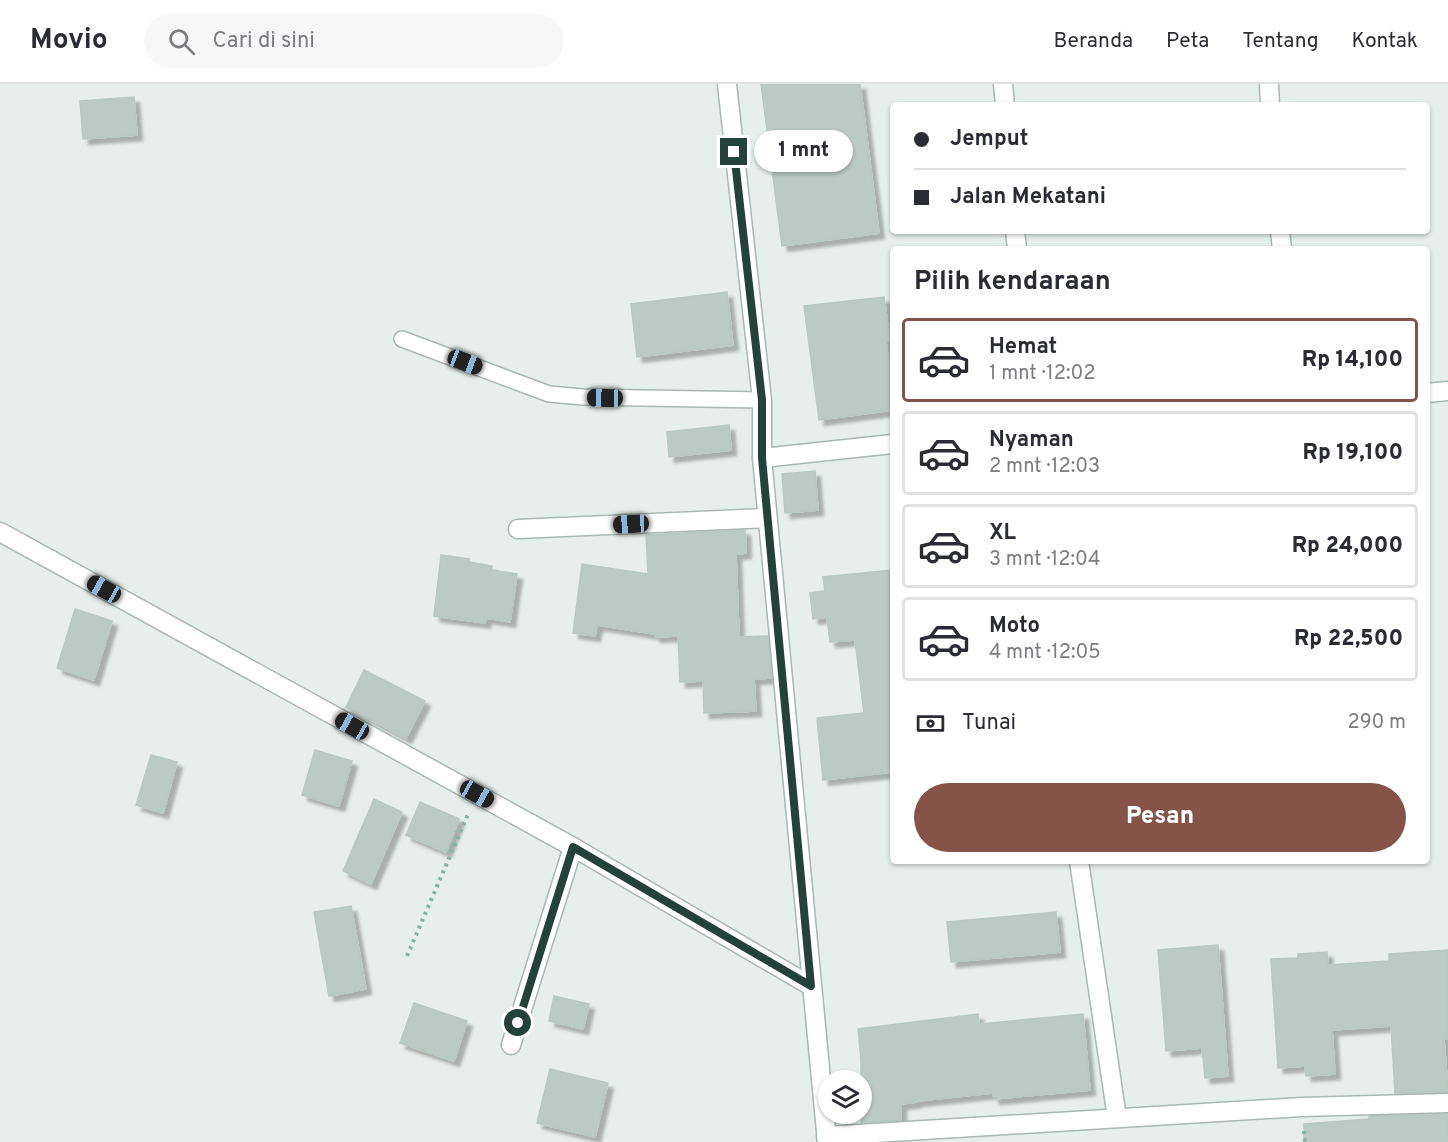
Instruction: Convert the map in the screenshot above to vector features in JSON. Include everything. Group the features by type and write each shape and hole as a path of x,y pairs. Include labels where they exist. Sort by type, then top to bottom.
{"street":[{"path":"727,84 762,400 762,458 767,518 826,1139 1302,1107 1448,1103"},
{"path":"1003,84 1005,102"},
{"path":"1269,84 1270,102"},
{"path":"1430,393 1448,391"},
{"path":"762,458 890,444"},
{"path":"518,529 767,518"},
{"path":"0,532 573,847 811,986"},
{"path":"511,1045 573,847"},
{"path":"1079,864 1117,1118"}],"lane":[{"path":"402,339 549,394 583,397 762,400"}],"path":[{"path":"407,956 477,794"}],"building":[{"path":"761,84 860,84 879,233 782,246"},
{"path":"134,97 137,135 83,139 80,101"},
{"path":"727,292 733,345 637,357 631,304"},
{"path":"884,297 890,341 886,341 890,373 890,410 819,420 804,306"},
{"path":"729,425 731,450 669,457 667,432"},
{"path":"815,471 818,510 785,513 782,474"},
{"path":"745,530 746,553 736,554 739,637 768,636 771,673 771,678 754,679 756,711 704,713 703,681 680,682 678,636 655,637 655,634 597,625 595,636 573,633 582,564 648,574 646,535"},
{"path":"441,555 469,559 469,562 492,566 491,570 517,574 510,622 486,618 485,623 434,616"},
{"path":"890,570 890,772 823,780 817,718 864,713 855,640 830,642 827,617 813,619 810,593 825,591 823,577"},
{"path":"75,609 112,621 94,680 57,668"},
{"path":"364,670 425,701 406,738 346,707"},
{"path":"315,750 352,761 339,806 302,795"},
{"path":"151,755 177,762 163,813 136,805"},
{"path":"374,799 402,812 371,884 343,871"},
{"path":"420,802 459,819 446,852 406,835"},
{"path":"351,906 366,989 329,996 314,912"},
{"path":"1056,912 1060,952 951,962 947,922"},
{"path":"1218,945 1228,1076 1205,1078 1202,1048 1166,1051 1158,950"},
{"path":"1448,950 1448,1039 1444,1039 1448,1092 1395,1093 1391,1026 1332,1030 1335,1074 1306,1076 1305,1066 1278,1068 1271,959 1298,958 1298,954 1327,952 1328,965 1389,961 1389,954"},
{"path":"554,996 589,1004 583,1029 549,1021"},
{"path":"414,1003 467,1021 454,1061 400,1043"},
{"path":"978,1014 979,1024 1083,1014 1090,1090 994,1099 993,1093 917,1101 901,1104 901,1120 872,1122 872,1070 861,1070 858,1029"},
{"path":"550,1069 608,1083 595,1137 537,1123"},
{"path":"1448,1114 1448,1142 1304,1142 1304,1124 1369,1119 1369,1116"}],"route":[{"path":"518,1023 573,847 811,986 762,458 762,400 734,152"}]}
